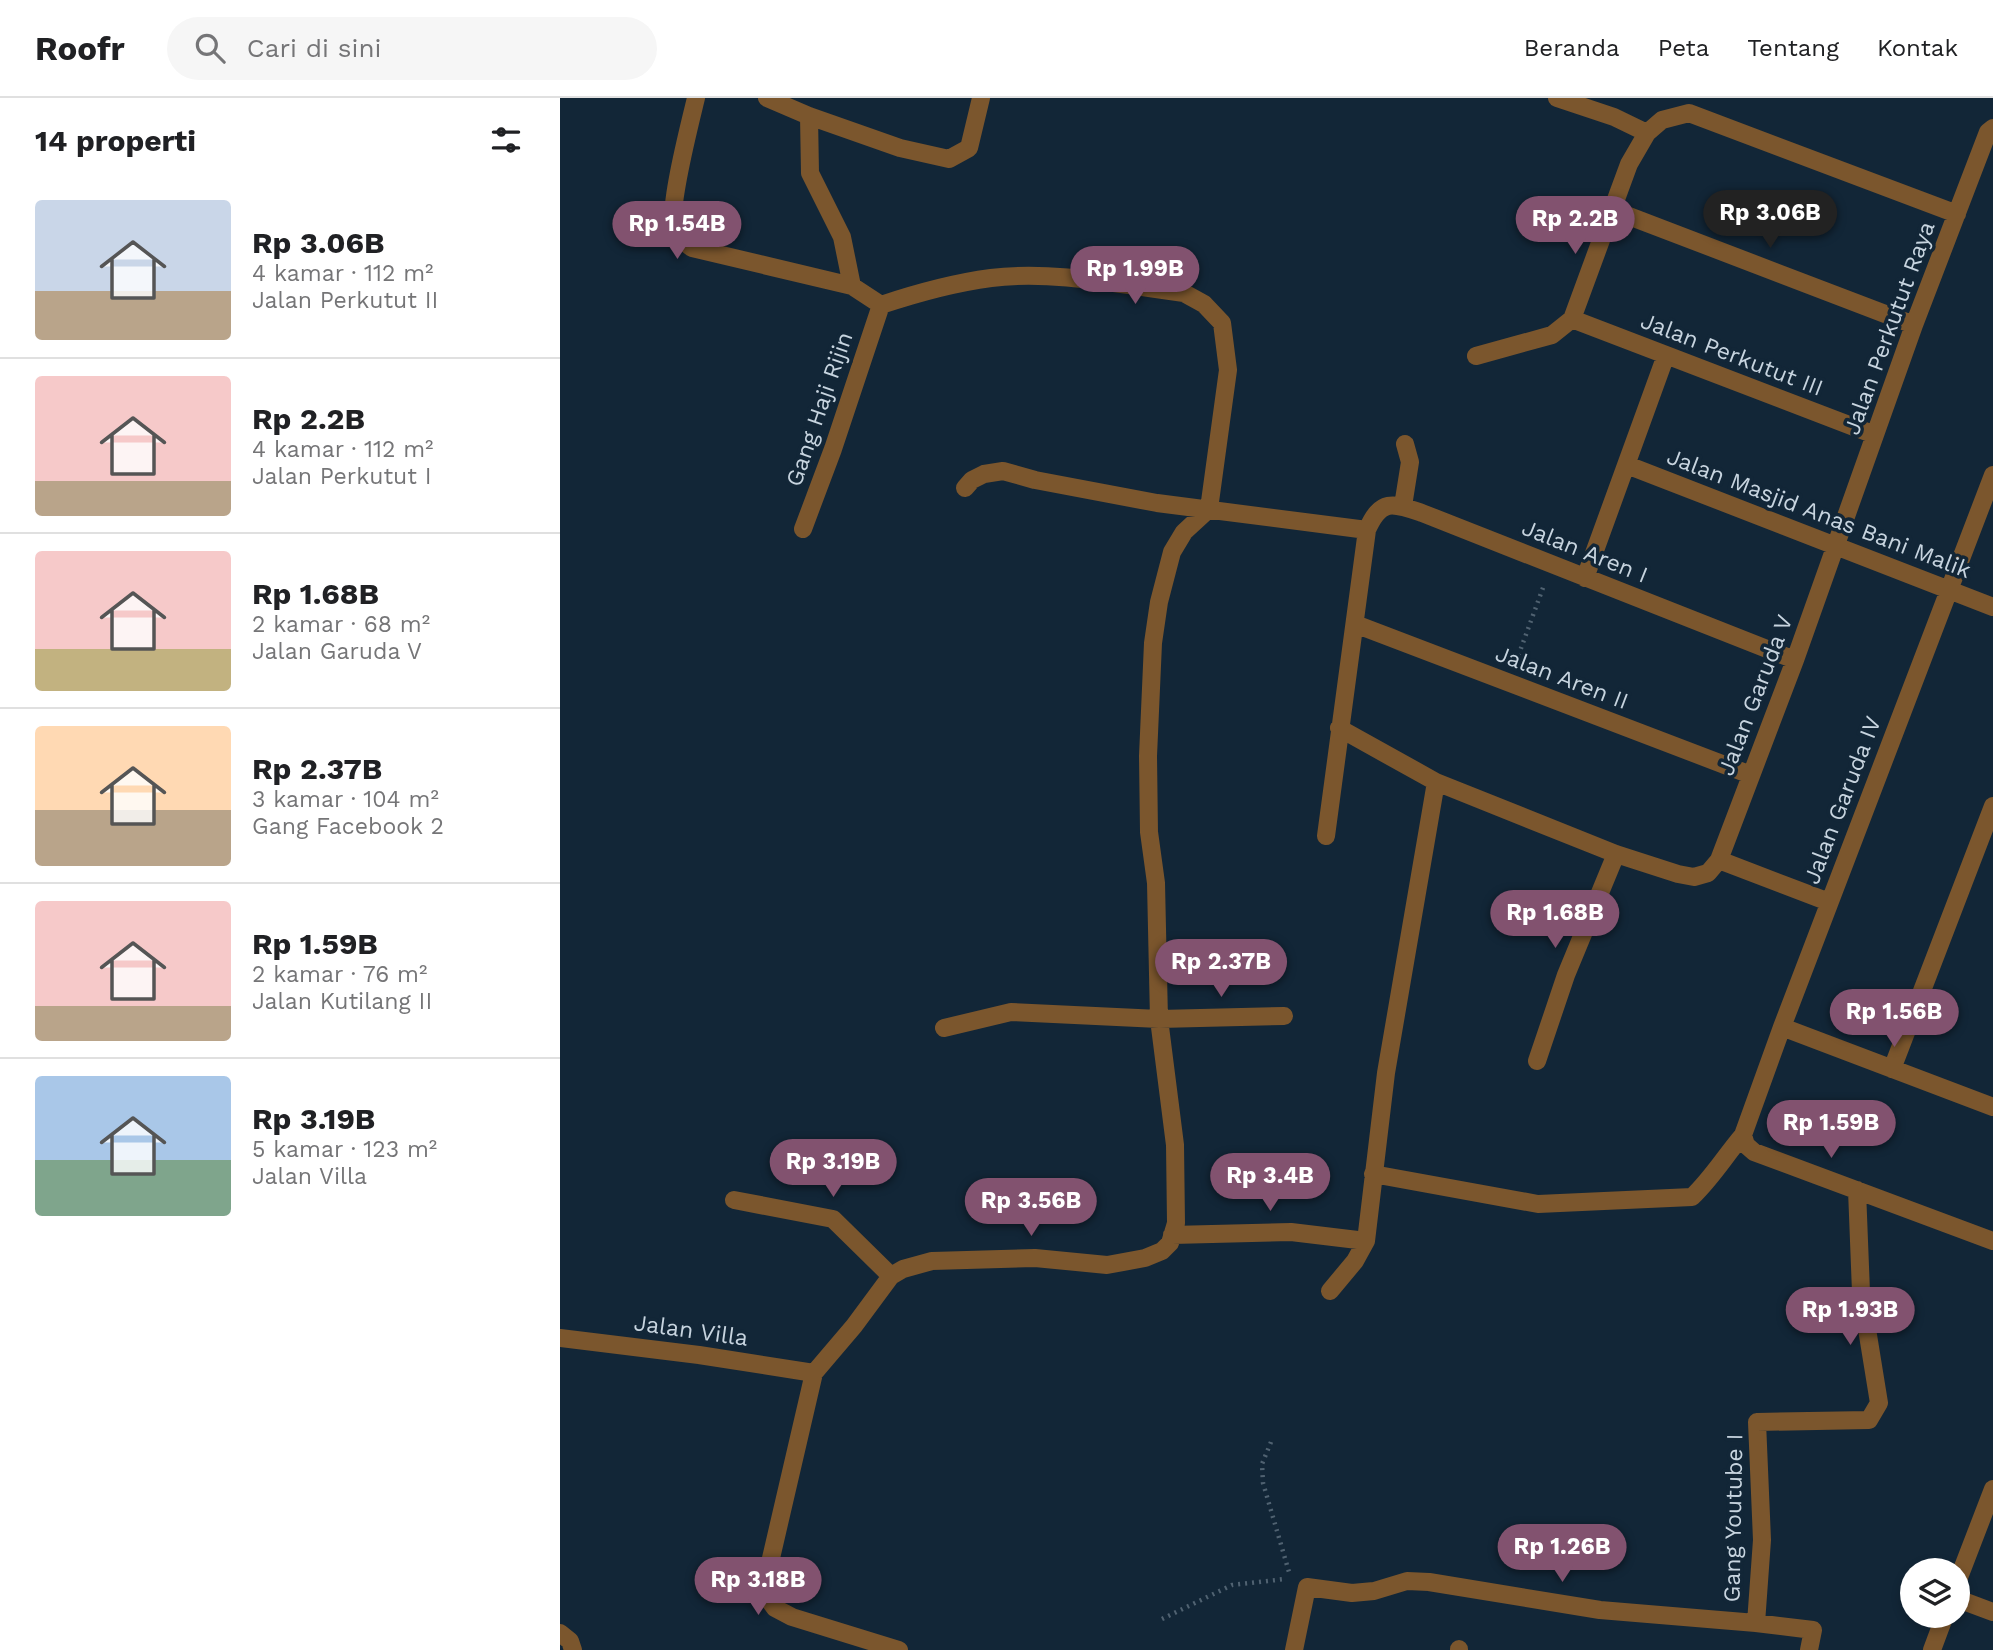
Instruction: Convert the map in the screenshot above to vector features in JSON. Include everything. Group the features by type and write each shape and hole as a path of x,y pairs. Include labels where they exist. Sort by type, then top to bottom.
{"street":[{"path":"696,98 674,202 673,227 680,239 692,248 852,286 881,305 933,288 993,278 1034,277 1184,293 1204,304 1222,323 1228,370 1209,509 1184,532 1172,552 1159,602 1153,643 1148,756 1149,832 1156,883 1159,1019 1175,1145 1176,1223 1170,1243 1161,1251 1145,1258 1107,1265 1035,1258 933,1261 903,1269 891,1276 854,1326 814,1373 765,1584 769,1600 775,1608 792,1617 899,1650"},
{"path":"767,98 809,117 900,148 949,159 970,148 981,98"},
{"path":"1557,98 1614,117 1647,133"},
{"path":"1476,356 1552,335 1572,319 1629,164 1647,133 1662,120 1689,113 1957,214"},
{"path":"809,117 810,173 842,237 852,286"},
{"name":"Jalan Perkutut Raya","path":"1836,547 1914,325 1988,132 1993,128"},
{"path":"1613,211 1914,325"},
{"name":"Gang Haji Rijin","path":"803,529 881,305"},
{"name":"Jalan Perkutut III","path":"1572,319 1875,435"},
{"path":"1585,578 1666,355"},
{"path":"1326,836 1367,530 1374,514 1384,507 1403,506 1410,462 1405,444"},
{"name":"Jalan Masjid Anas Bani Malik","path":"1627,465 1993,607"},
{"path":"965,488 972,480 984,474 1003,471 1035,480 1157,503 1367,530"},
{"name":"Jalan Garuda IV","path":"1373,1174 1538,1204 1692,1197 1711,1180 1725,1156 1743,1135 1829,902 1993,475"},
{"name":"Jalan Aren I","path":"1403,506 1795,660"},
{"name":"Jalan Garuda V","path":"1719,860 1836,547"},
{"name":"Jalan Aren II","path":"1355,624 1751,775"},
{"path":"1339,728 1436,782 1616,854 1695,877 1708,873 1719,860 1829,902"},
{"path":"1330,1291 1355,1261 1366,1241 1385,1073 1436,782"},
{"path":"1892,1069 1993,806"},
{"path":"1537,1061 1566,975 1616,854"},
{"path":"944,1028 1011,1012 1159,1019 1284,1016"},
{"path":"1782,1027 1993,1107"},
{"path":"1743,1135 1746,1145 1754,1152 1993,1241"},
{"name":"Gang Youtube I","path":"1756,1623 1762,1540 1758,1422 1869,1420 1879,1403 1861,1292 1857,1190"},
{"path":"734,1200 833,1219 891,1276"},
{"path":"1172,1235 1291,1232 1366,1241"},
{"name":"Jalan Villa","path":"560,1338 685,1353 814,1373"},
{"path":"1966,1558 1993,1489"},
{"path":"1294,1650 1307,1587 1352,1593 1374,1591 1406,1581 1429,1582 1600,1610 1813,1630 1809,1650"},
{"path":"1970,1603 1993,1612"},
{"path":"1931,1650 1940,1628"},
{"path":"560,1633 570,1641 573,1650"}],"path":[{"path":"1508,682 1552,565"},
{"path":"1162,1619 1233,1585 1293,1578 1279,1542 1264,1483 1262,1464 1271,1441"}]}
